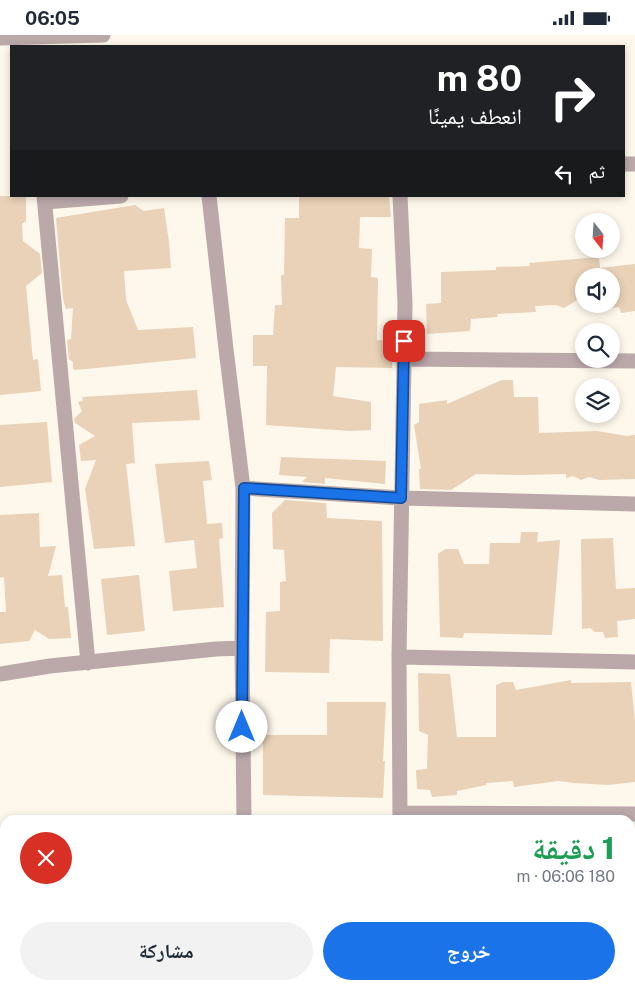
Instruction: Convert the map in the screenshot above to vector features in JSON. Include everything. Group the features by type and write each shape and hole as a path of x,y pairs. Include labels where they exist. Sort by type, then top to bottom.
{"street":[{"path":"0,38 27,42 102,35"},
{"path":"88,663 45,199 96,197"},
{"path":"209,197 244,488 242,648 244,815"},
{"path":"400,197 405,303 399,657 400,815"},
{"path":"404,359 635,361"},
{"path":"244,488 401,498 635,504"},
{"path":"0,673 50,666 242,648"},
{"path":"399,657 635,662"},
{"path":"518,815 635,814"}],"building":[{"path":"0,196 26,197 26,221 22,224 23,241 40,254 42,273 26,286 33,360 38,359 41,391 0,395"},
{"path":"299,197 389,197 391,217 360,217 359,248 372,249 371,277 378,278 377,340 392,341 392,368 336,367 333,396 371,402 371,430 350,431 266,425 267,366 253,366 253,335 273,335 275,305 282,305 281,275 284,275 285,218 299,218"},
{"path":"135,205 144,211 164,208 171,268 124,271 126,300 138,330 193,327 196,358 73,369 73,362 69,359 67,340 71,339 73,308 66,309 63,299 56,218"},
{"path":"599,258 600,268 575,268 575,301 564,308 556,305 535,306 536,312 497,314 498,317 471,319 470,331 427,334 426,304 441,303 441,272 496,270 496,267 530,266 529,263"},
{"path":"635,264 635,311 621,313 620,268 600,268"},
{"path":"502,380 513,380 514,397 538,397 539,433 597,431 627,436 635,435 635,479 599,480 589,477 581,480 573,476 566,478 566,474 476,474 451,490 420,489 419,469 421,469 414,425 419,422 419,404 447,400 447,404"},
{"path":"197,390 200,420 132,423 135,463 126,464 135,546 94,549 85,489 96,460 81,461 79,445 95,436 75,423 74,419 82,411 78,402 83,401 82,397"},
{"path":"47,422 52,482 0,487 0,425"},
{"path":"281,457 386,461 385,484 325,478 325,484 302,482 307,477 279,475"},
{"path":"209,461 212,480 203,481 207,524 222,523 223,538 219,539 224,607 173,611 169,571 197,568 194,540 165,543 155,464"},
{"path":"285,500 326,503 327,518 382,521 383,641 330,639 329,673 265,672 266,612 280,611 280,582 286,581 284,550 273,549 272,513"},
{"path":"39,513 40,547 56,546 48,576 62,575 65,607 68,607 71,638 49,639 35,630 29,641 0,644 0,612 6,612 4,577 0,578 0,515"},
{"path":"521,532 538,532 537,542 560,540 552,635 464,633 463,638 440,637 438,554 445,549 458,549 464,564 489,564 490,543 520,543"},
{"path":"613,538 616,589 635,588 635,619 617,621 618,637 605,638 603,632 595,632 590,628 582,629 581,539"},
{"path":"139,575 145,631 107,635 101,579"},
{"path":"418,673 450,674 457,737 496,737 496,685 503,682 513,682 516,690 571,680 571,683 631,682 635,720 635,782 608,785 558,781 514,787 513,781 486,783 486,785 457,791 457,795 432,797 430,790 417,789 416,770 427,769 428,735 419,731"},
{"path":"327,702 386,702 383,798 263,795 263,735 327,735"}],"route":[{"path":"242,727 244,488 401,498 404,341"}]}
